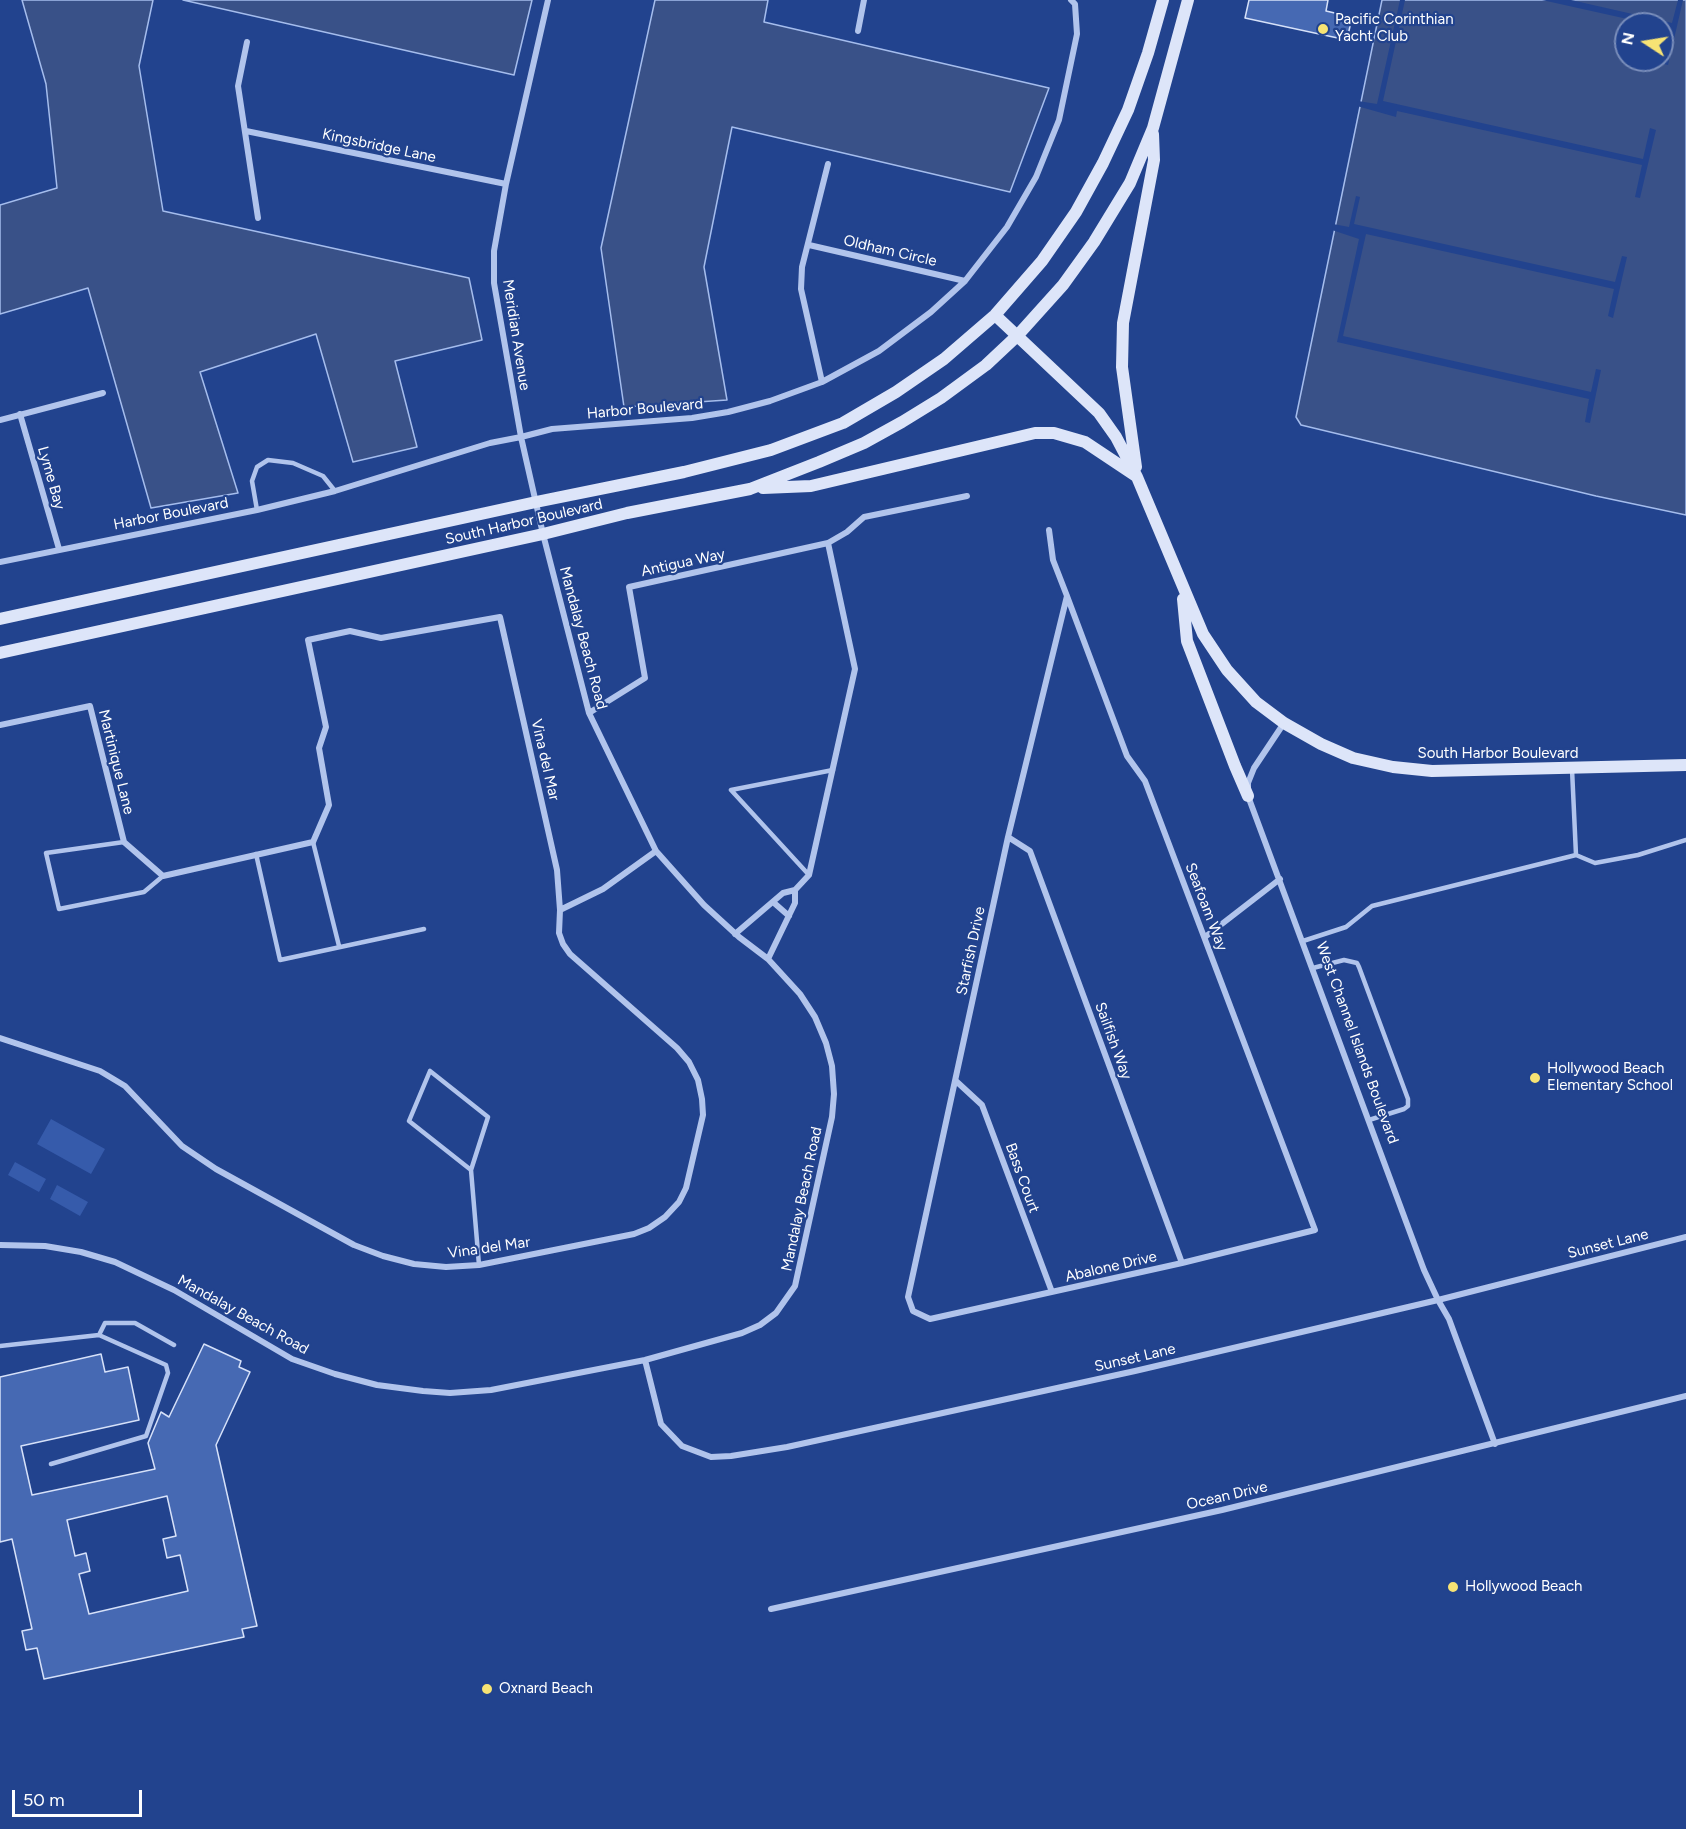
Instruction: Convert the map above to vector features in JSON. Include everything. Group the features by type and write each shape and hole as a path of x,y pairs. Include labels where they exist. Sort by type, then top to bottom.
{"main road":[{"path":"995,315 1042,261 1076,212 1103,164 1128,110 1148,53 1162,0"},
{"path":"1018,335 1063,285 1094,242 1130,183 1153,128 1188,1"},
{"path":"1137,477 1122,367 1123,323 1154,160 1153,128"},
{"name":"West Channel Islands Boulevard","path":"995,315 1099,413 1116,437 1137,477 1203,634 1227,670 1256,702 1284,723"},
{"name":"South Harbor Boulevard","path":"0,619 684,472 771,450 843,423 944,359 995,315"},
{"name":"South Harbor Boulevard","path":"0,653 543,534 627,513 750,489 846,451 902,422 941,398 986,365 1018,335"},
{"path":"750,489 812,486 1035,433 1053,433 1085,442 1137,477"},
{"name":"West Channel Islands Boulevard","path":"1182,586 1187,641 1248,796"},
{"name":"South Harbor Boulevard","path":"1284,723 1321,744 1353,758 1394,767 1432,771 1686,765"}],"street":[{"name":"Meridian Avenue","path":"543,534 521,438 494,283 494,250 506,184 548,0"},
{"path":"858,31 864,0"},
{"name":"Harbor Boulevard","path":"0,562 257,510 335,491 490,443 521,438 552,429 693,418 728,412 770,401 822,382 879,351 931,312 965,281 1007,226 1036,177 1059,120 1077,34 1073,2"},
{"path":"247,42 238,86 258,218"},
{"name":"Kingsbridge Lane","path":"246,131 506,184"},
{"path":"822,382 801,289 802,267 828,164"},
{"name":"Oldham Circle","path":"809,245 965,281"},
{"path":"0,420 103,393"},
{"name":"Lyme Bay","path":"20,414 59,549"},
{"name":"Antigua Way","path":"589,713 645,678 629,587 828,543 847,532 864,517 967,496"},
{"name":"Seafoam Way","path":"1049,530 1053,560 1127,756 1145,781 1315,1230"},
{"name":"Mandalay Beach Road","path":"0,1245 45,1246 81,1252 115,1262 174,1290 292,1359 377,1385 423,1391 450,1393 492,1390 645,1360 742,1334 760,1325 776,1313 795,1286 832,1117 834,1094 832,1066 826,1043 815,1017 800,994 768,959 735,934 704,905 656,851 589,713 543,534"},
{"path":"735,934 783,893 795,890 809,875 834,770 855,669 828,543"},
{"name":"Starfish Drive","path":"913,1311 908,1297 1008,837 1067,596"},
{"name":"Vina del Mar","path":"0,1038 100,1071 124,1086 182,1146 199,1158 354,1245 383,1256 414,1264 446,1267 479,1264 634,1234 649,1228 665,1217 679,1202 690,1175 703,1115 702,1099 689,1062 677,1048 570,954 563,944 559,933 557,870 500,617 381,638 350,631 308,640 326,727 319,748 329,805 313,842"},
{"name":"Martinique Lane","path":"0,725 90,706 124,842"},
{"path":"1248,796 1248,783 1254,768 1284,723"},
{"name":"West Channel Islands Boulevard","path":"1248,796 1424,1270 1449,1319 1495,1444"},
{"name":"Sailfish Way","path":"1008,837 1030,851 1182,1263"},
{"path":"124,842 163,876 313,842"},
{"path":"560,910 603,889 656,851"},
{"path":"1205,937 1280,879"},
{"path":"768,959 795,903 795,890"},
{"path":"773,902 789,916"},
{"name":"Bass Court","path":"956,1081 982,1105 1052,1292"},
{"name":"Abalone Drive","path":"913,1311 930,1319 1182,1263 1315,1230"},
{"name":"Sunset Lane","path":"645,1360 661,1424 682,1446 711,1457 731,1456 787,1447 1135,1371 1438,1300 1686,1237"},
{"name":"Ocean Drive","path":"771,1609 1222,1510 1686,1396"}],"lane":[{"path":"257,510 252,481 257,467 268,460 293,463 323,476 335,491"},
{"path":"1572,769 1576,855"},
{"path":"809,875 730,790 834,770"},
{"path":"1303,940 1346,927 1372,906 1576,855 1595,863 1638,855 1686,840"},
{"path":"124,842 46,853 59,909 144,892 163,876"},
{"path":"313,842 339,946"},
{"path":"256,854 279,960 424,929"},
{"path":"1313,968 1344,960 1357,963 1408,1099 1408,1106 1404,1109 1369,1120"},
{"path":"471,1170 410,1121 429,1071 488,1117 471,1170 479,1264"},
{"path":"99,1335 105,1323 135,1323 174,1345"},
{"path":"0,1346 99,1335 166,1365 168,1373 146,1436 51,1464"}],"shaded area":[{"path":"22,0 153,0 139,66 163,211 469,278 482,340 395,361 417,447 353,462 316,334 200,372 238,493 151,508 88,288 0,314 0,205 57,188 46,84"},
{"path":"183,0 532,0 514,75"},
{"path":"655,0 768,0 764,22 1049,88 1010,192 732,127 704,267 727,400 624,407 601,248"},
{"path":"1382,0 1686,0 1686,515 1596,496 1301,425 1296,417"},
{"path":"51,1119 105,1149 91,1174 37,1144"},
{"path":"15,1162 46,1179 39,1192 8,1175"},
{"path":"57,1185 88,1202 80,1216 50,1199"}],"pier":[{"path":"1400,0 1405,0 1383,101 1643,159 1650,128 1656,130 1640,198 1635,197 1642,165 1397,111 1396,117 1357,106 1358,101 1377,104"},
{"path":"1542,0 1571,0 1624,12 1614,12 1614,16"},
{"path":"1678,0 1683,0 1674,39 1674,15"},
{"path":"1356,196 1360,197 1354,224 1615,282 1622,256 1627,257 1613,318 1608,316 1614,289 1366,234 1343,336 1591,392 1596,369 1601,370 1590,423 1585,422 1589,399 1337,342 1359,239 1332,230 1333,224 1349,227"}],"building":[{"name":"Pacific Corinthian Yacht Club","path":"1249,0 1328,0 1326,11 1352,17 1347,40 1245,18"},
{"path":"204,1344 241,1361 239,1367 250,1372 216,1445 257,1626 242,1629 244,1637 44,1679 37,1648 26,1650 22,1631 32,1629 12,1539 0,1542 0,1377 101,1354 105,1372 128,1367 139,1420 21,1446 32,1495 155,1469 148,1443 161,1412 169,1417","holes":["167,1496 176,1536 163,1539 167,1558 180,1555 188,1591 89,1614 79,1574 90,1571 86,1553 75,1556 67,1520"]}],"place":[{"name":"Pacific Corinthian Yacht Club","path":"1323,29"},
{"name":"Hollywood Beach Elementary School","path":"1535,1078"},
{"name":"Hollywood Beach","path":"1453,1587"},
{"name":"Oxnard Beach","path":"487,1689"}]}
